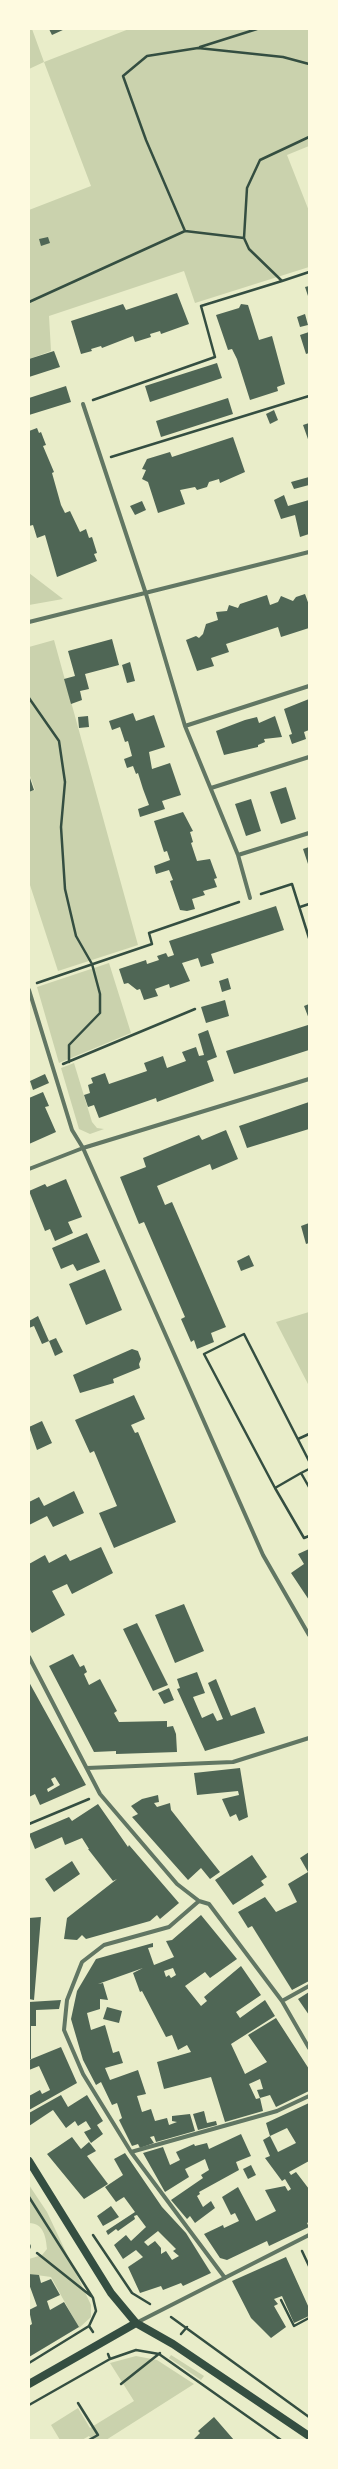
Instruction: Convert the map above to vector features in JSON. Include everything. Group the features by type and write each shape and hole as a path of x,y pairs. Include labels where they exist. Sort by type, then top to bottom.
{"main road":[{"path":"29,2161 111,2293 136,2323 173,2344 309,2436"},
{"path":"29,2384 136,2323"}],"street":[{"path":"83,404 103,459 146,594 185,726 238,855 250,898"},
{"path":"29,622 146,594 309,552"},
{"path":"185,726 309,686"},
{"path":"211,788 309,757"},
{"path":"238,855 309,833"},
{"path":"29,990 72,1130 84,1148 263,1555 309,1634"},
{"path":"29,1169 84,1148 309,1079"},
{"path":"29,1657 100,1794 177,1884 199,1901 209,1904 282,2001 309,2048"},
{"path":"87,1768 233,1762 309,1738"},
{"path":"199,1901 169,1927 104,1945 82,1962 67,2000 64,2030 83,2074 131,2152 225,2278"},
{"path":"282,2001 309,1986"},
{"path":"131,2152 277,2111 309,2096"},
{"path":"136,2323 309,2235"}],"path":[{"path":"185,231 146,140 123,76 147,56 198,48 257,29"},
{"path":"198,48 283,57 309,64"},
{"path":"282,281 249,249 244,238 247,188 260,160 309,137"},
{"path":"29,302 185,231 244,238"},
{"path":"83,404 215,357 201,306 309,272"},
{"path":"103,459 309,396"},
{"path":"29,698 59,741 65,782 61,827 65,889 76,936 92,964 100,994 100,1013 69,1045 69,1062"},
{"path":"36,983 152,944 149,933 292,884 309,938"},
{"path":"300,907 309,904"},
{"path":"53,1067 69,1062 195,1009"},
{"path":"309,1461 244,1334 204,1354 275,1488 304,1538 309,1536"},
{"path":"298,1439 309,1434"},
{"path":"275,1488 309,1469"},
{"path":"301,1473 309,1487"},
{"path":"29,1824 100,1794"},
{"path":"90,2231 132,2293 187,2327 309,2417"},
{"path":"297,2242 309,2266"},
{"path":"29,2247 93,2298 99,2299 111,2293"},
{"path":"281,2300 294,2326 309,2318"},
{"path":"29,2363 89,2326"},
{"path":"121,2384 173,2344 187,2327"},
{"path":"29,2405 110,2359"},
{"path":"78,2403 98,2435 89,2440"}],"green space":[{"path":"29,29 32,29 44,62 29,69"},
{"path":"129,29 309,29 309,146 287,155 309,211 309,267 195,303 184,271 49,316 51,351 29,359 29,210 91,186 44,62"},
{"path":"29,573 63,599 29,605"},
{"path":"54,640 138,945 58,971 29,882 29,792 35,790 29,773 29,647"},
{"path":"109,963 131,1033 59,1063 37,987"},
{"path":"74,1063 92,1122 97,1128 104,1129 90,1134 79,1129 61,1068"},
{"path":"309,1312 309,1386 276,1322"},
{"path":"29,2185 47,2212 91,2305 91,2317 79,2328 51,2277 29,2274 29,2259 42,2255 47,2249 45,2236 41,2228 29,2223"},
{"path":"171,2355 204,2376 201,2380 169,2358"},
{"path":"136,2356 157,2360 194,2384 106,2440 92,2440 89,2436 82,2440 60,2440 51,2425 78,2408 90,2428 134,2401 110,2363"}],"building":[{"path":"49,29 65,29 52,35"},
{"path":"48,237 50,243 41,246 39,239"},
{"path":"309,286 309,299 305,287"},
{"path":"177,293 189,324 161,334 160,331 150,334 151,337 135,342 133,336 102,348 101,346 91,349 92,351 81,354 71,321 123,304 126,310"},
{"path":"241,304 248,305 259,340 272,336 285,384 277,387 278,391 250,400 237,359 232,349 228,350 216,315 239,308"},
{"path":"305,314 308,325 300,327 297,317"},
{"path":"309,332 309,353 306,354 300,335"},
{"path":"54,351 60,367 29,377 29,359"},
{"path":"217,363 222,378 150,402 145,386"},
{"path":"66,386 71,402 29,415 29,398"},
{"path":"228,398 233,414 161,437 156,421"},
{"path":"274,410 278,420 270,424 266,414"},
{"path":"309,423 309,442 303,425"},
{"path":"37,428 39,433 41,432 46,445 43,446 54,472 52,473 61,505 65,513 70,511 80,532 86,529 89,538 92,537 97,553 94,554 97,561 57,577 45,535 37,538 33,525 29,526 29,431"},
{"path":"233,437 245,472 220,483 219,479 209,482 207,487 197,490 195,487 180,490 185,504 158,513 148,482 142,479 146,470 142,469 147,459 170,452 172,457"},
{"path":"309,477 309,485 294,489 291,482"},
{"path":"284,495 288,506 309,500 309,534 300,537 295,515 281,519 274,500"},
{"path":"142,501 146,510 135,515 130,506"},
{"path":"305,594 309,605 309,628 281,637 278,627 226,644 229,652 211,658 214,666 197,671 186,640 196,636 199,638 203,634 206,624 218,620 216,612 227,611 229,605 238,608 240,604 267,595 270,605 278,602 281,596 293,601 296,597"},
{"path":"112,639 119,665 85,674 89,689 80,691 82,700 71,704 64,679 75,676 68,651"},
{"path":"130,662 135,681 127,683 122,665"},
{"path":"309,699 309,730 304,732 306,739 292,744 289,735 292,734 284,709"},
{"path":"133,713 136,721 154,715 165,747 149,752 152,769 170,763 181,795 162,801 165,809 140,817 138,809 149,805 138,773 136,774 133,766 127,768 124,759 132,756 128,741 125,742 120,727 112,730 109,721"},
{"path":"88,716 89,727 79,728 78,717"},
{"path":"275,716 282,737 264,739 265,742 258,745 258,747 224,755 216,731 245,720 257,717 259,723"},
{"path":"29,775 34,790 29,792"},
{"path":"286,787 296,819 281,824 270,792"},
{"path":"251,799 261,831 246,836 235,804"},
{"path":"183,812 193,831 190,832 193,842 191,843 197,861 210,859 217,878 214,879 217,887 203,891 205,895 192,899 195,909 187,911 180,910 170,881 173,880 169,870 156,874 154,866 170,860 167,851 164,852 154,821"},
{"path":"309,847 309,867 303,849"},
{"path":"276,906 284,930 211,954 214,963 201,967 198,958 182,963 190,981 170,988 169,984 155,989 158,996 144,1000 140,989 137,990 128,983 124,984 119,969 146,960 147,964 159,960 157,956 166,953 168,957 174,955 169,941"},
{"path":"228,978 231,989 222,992 219,981"},
{"path":"225,1000 229,1016 206,1023 201,1007"},
{"path":"309,1004 309,1019 304,1006"},
{"path":"308,1025 309,1050 234,1074 226,1051"},
{"path":"208,1030 217,1057 207,1061 214,1081 157,1102 156,1098 99,1118 94,1105 88,1107 84,1095 90,1093 88,1085 93,1083 91,1078 105,1073 109,1084 147,1071 144,1063 163,1056 167,1068 186,1061 182,1052 196,1047 199,1056 204,1055 198,1034"},
{"path":"45,1074 49,1083 33,1090 30,1081"},
{"path":"43,1092 49,1106 45,1107 56,1132 29,1144 29,1098"},
{"path":"309,1102 309,1129 247,1148 239,1126"},
{"path":"226,1130 238,1159 212,1170 210,1164 157,1186 165,1205 172,1202 226,1327 211,1333 214,1342 197,1349 194,1340 191,1342 181,1319 185,1317 144,1222 139,1224 120,1177 146,1167 143,1158 199,1135 202,1140"},
{"path":"66,1179 82,1217 68,1222 73,1233 55,1241 50,1229 45,1231 29,1191 45,1184 47,1187"},
{"path":"309,1223 309,1243 306,1244 301,1226"},
{"path":"87,1233 100,1262 77,1271 73,1264 61,1269 52,1248"},
{"path":"249,1255 254,1266 241,1271 237,1261"},
{"path":"105,1269 122,1310 86,1325 69,1284"},
{"path":"38,1316 49,1341 42,1344 34,1326 29,1328 29,1321"},
{"path":"56,1338 63,1352 55,1356 49,1341"},
{"path":"132,1349 138,1351 141,1359 139,1364 140,1368 113,1379 114,1383 80,1393 73,1375"},
{"path":"134,1395 145,1419 131,1425 135,1433 138,1432 176,1522 114,1548 99,1513 117,1506 94,1451 90,1453 75,1420"},
{"path":"42,1421 52,1443 37,1450 29,1427"},
{"path":"74,1491 84,1513 53,1527 47,1516 29,1525 29,1502 39,1497 44,1506"},
{"path":"101,1547 113,1573 72,1594 67,1584 52,1591 65,1615 32,1633 29,1628 29,1564 45,1555 49,1563 66,1554 70,1561"},
{"path":"309,1549 309,1600 291,1573 304,1564 298,1554"},
{"path":"184,1604 204,1651 175,1663 155,1615"},
{"path":"137,1623 168,1685 153,1691 123,1629"},
{"path":"73,1654 80,1667 84,1665 87,1672 84,1674 89,1685 100,1679 117,1711 114,1713 119,1722 167,1721 167,1727 173,1726 176,1734 177,1752 116,1754 116,1751 94,1752 49,1666"},
{"path":"197,1672 205,1693 193,1697 202,1718 213,1713 217,1721 223,1719 208,1683 216,1679 231,1716 255,1707 265,1733 205,1751 177,1689 180,1688 177,1679"},
{"path":"29,1682 86,1785 40,1805 35,1794 29,1797","holes":["55,1777 60,1785 48,1792 47,1789 54,1785 51,1779"]},
{"path":"169,1688 174,1700 164,1704 158,1693"},
{"path":"240,1768 248,1817 239,1821 236,1814 230,1817 222,1799 239,1795 238,1791 197,1795 194,1773"},
{"path":"158,1795 159,1802 154,1803 157,1807 170,1803 171,1810 220,1872 210,1879 201,1868 188,1880 132,1817 138,1814 131,1806 142,1799"},
{"path":"98,1804 128,1847 129,1845 179,1903 160,1919 157,1915 150,1921 86,1939 82,1935 77,1940 64,1939 67,1918 117,1879 113,1881 88,1849 82,1838 65,1845 62,1837 35,1849 29,1834 69,1817 72,1821"},
{"path":"309,1852 309,1981 292,1990 252,1926 248,1928 238,1912 265,1897 276,1912 297,1902 288,1884 308,1872 300,1858"},
{"path":"252,1855 267,1877 261,1881 264,1885 233,1905 215,1880"},
{"path":"72,1861 80,1874 54,1892 45,1879"},
{"path":"201,1915 237,1959 210,1978 205,1972 185,1986 201,2006 207,2001 204,1997 241,1966 261,1995 236,2012 240,2018 265,2000 275,2016 231,2044 245,2074 267,2062 248,2035 276,2018 309,2069 309,2091 276,2107 270,2095 260,2098 263,2111 225,2122 211,2077 164,2089 157,2062 191,2052 187,2045 178,2050 172,2035 166,2037 142,1991 140,1992 133,1973 143,1968 98,1984 103,1983 108,2000 100,1999 100,2009 87,2013 91,2030 105,2025 113,2053 119,2051 123,2063 105,2068 110,2080 138,2070 146,2094 137,2096 142,2112 151,2109 155,2121 167,2118 169,2125 177,2122 172,2121 172,2116 190,2114 195,2131 156,2142 154,2136 150,2137 154,2143 140,2148 138,2144 132,2146 119,2120 122,2118 117,2103 112,2105 101,2082 96,2085 83,2060 71,2019 77,1991 96,1959 153,1943 153,1947 148,1948 154,1965 174,1957 166,1941 172,1940","holes":["173,1968 176,1975 171,1978 169,1975 166,1977 164,1971","260,2079 263,2089 257,2090 260,2098 256,2099 249,2084"]},
{"path":"41,1917 34,2000 29,1999 29,1918"},
{"path":"309,1992 309,2015 298,1999"},
{"path":"61,2000 59,2009 36,2010 36,2026 31,2026 31,2059 29,2059 29,2002"},
{"path":"107,2007 122,2011 119,2023 103,2019"},
{"path":"61,2047 77,2083 29,2110 29,2096 40,2090 42,2094 50,2090 39,2066 29,2070 29,2060"},
{"path":"61,2095 68,2107 87,2095 103,2121 97,2125 103,2134 91,2143 84,2132 91,2129 86,2121 78,2126 75,2121 66,2128 53,2110 29,2126 29,2113"},
{"path":"309,2103 309,2161 289,2172 291,2175 296,2172 309,2189 309,2222 307,2223 309,2227 269,2246 267,2241 227,2260 220,2258 204,2234 223,2225 224,2228 239,2221 235,2213 231,2215 222,2197 238,2187 256,2221 276,2211 265,2190 285,2186 288,2191 291,2189 285,2179 282,2181 265,2158 270,2156 263,2140 270,2136 266,2123","holes":["287,2128 296,2143 278,2152 270,2136"]},
{"path":"204,2111 207,2123 216,2121 217,2125 198,2130 193,2114"},
{"path":"241,2134 251,2156 236,2162 239,2170 199,2192 200,2194 197,2196 203,2207 211,2201 215,2208 195,2223 190,2216 187,2219 171,2200 203,2178 201,2175 209,2170 205,2159 185,2169 189,2177 165,2192 143,2153 163,2147 170,2165 180,2160 176,2152 194,2144 195,2146 207,2143 209,2149"},
{"path":"72,2137 81,2149 89,2142 96,2151 87,2156 108,2184 84,2199 47,2154"},
{"path":"125,2153 162,2207 186,2233 211,2273 183,2286 181,2283 163,2290 161,2286 140,2293 128,2267 143,2257 136,2250 123,2259 114,2245 126,2235 131,2241 146,2227 137,2215 134,2216 135,2219 118,2231 116,2229 108,2235 106,2231 135,2212 124,2197 116,2202 105,2187 123,2175 114,2159","holes":["158,2231 176,2249 173,2251 179,2256 172,2260 166,2251 161,2254 161,2248 155,2241 148,2246 144,2242"]},
{"path":"251,2165 256,2175 248,2179 243,2169"},
{"path":"111,2206 119,2217 103,2226 97,2216"},
{"path":"286,2257 309,2308 309,2316 294,2323 282,2296 274,2299 278,2304 274,2306 286,2327 271,2338 251,2318 232,2281"},
{"path":"29,2274 39,2275 41,2283 51,2279 60,2295 47,2301 50,2310 64,2302 79,2327 29,2357 29,2326 32,2324 29,2310 37,2306 29,2284"},
{"path":"214,2417 234,2440 193,2440 200,2433 198,2431"}]}
